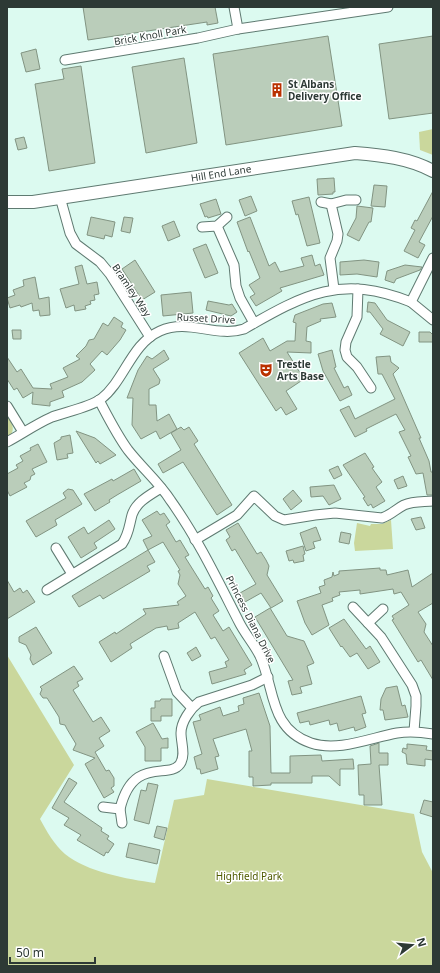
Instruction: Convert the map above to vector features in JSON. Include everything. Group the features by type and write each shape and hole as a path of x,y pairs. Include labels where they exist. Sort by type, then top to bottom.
{"street":[{"path":"234,7 238,29"},
{"name":"Brick Knoll Park","path":"65,60 198,38 238,29 388,7"},
{"name":"Hill End Lane","path":"7,202 33,202 355,153 376,154 399,159 422,165 433,171"},
{"name":"Bramley Way","path":"60,197 70,233 76,244 100,262 110,274 150,337"},
{"path":"321,202 331,204 346,200 356,200"},
{"path":"331,204 338,234 337,242 330,258 334,289"},
{"path":"202,227 218,226 227,217"},
{"path":"218,226 234,266 236,286 240,298 254,323"},
{"path":"411,302 433,258"},
{"name":"Russet Drive","path":"7,442 51,418 99,400 114,386 138,350 150,337 160,330 182,326 235,332 298,300 334,289 358,289 389,293 411,302 433,320"},
{"path":"358,289 357,317 346,342 345,350 347,357 357,367 371,388"},
{"name":"Princess Diana Drive","path":"99,400 129,450 171,499 220,582 240,624 259,655 268,677 274,706 279,718 291,732 311,743 333,745 414,731 433,734"},
{"path":"7,406 24,432"},
{"path":"47,590 122,544 128,535 132,514 138,504 161,488"},
{"path":"195,540 237,515 254,496 275,516 284,520 314,514 335,513 382,518 389,516 413,502 433,501"},
{"path":"56,548 72,574"},
{"path":"353,607 382,637 412,685 416,696 414,731"},
{"path":"368,623 383,609"},
{"path":"164,656 176,692 192,708"},
{"path":"122,823 120,809 125,793 140,775 148,772 174,768 180,764 183,754 181,733 183,724 192,708 199,702 252,685 268,677"},
{"path":"103,806 120,809"}],"green space":[{"path":"433,129 433,155 420,150 419,132"},
{"path":"7,415 12,424 13,430 7,438"},
{"path":"391,520 393,549 355,551 354,543 357,523 370,526 371,524 382,524"},
{"name":"Highfield Park","path":"7,655 74,765 40,819 51,838 65,854 84,866 108,874 155,883 174,800 204,795 207,779 414,814 422,852 433,873 433,966 7,966"}],"building":[{"path":"83,7 215,7 218,23 207,25 207,22 88,40"},
{"name":"St Albans Delivery Office","path":"328,36 342,126 226,145 213,54"},
{"path":"433,36 433,113 389,119 379,44"},
{"path":"36,49 40,69 26,72 21,53"},
{"path":"184,58 197,143 146,153 132,67"},
{"path":"81,66 95,163 49,171 35,84 64,79 62,69"},
{"path":"24,137 27,148 18,150 15,139"},
{"path":"334,178 335,192 333,192 333,194 318,195 317,179"},
{"path":"374,185 387,186 385,207 371,206"},
{"path":"433,191 433,216 419,242 425,245 418,258 404,251 415,230 411,228 415,220 417,221"},
{"path":"251,196 257,211 245,216 239,200"},
{"path":"309,197 320,243 307,246 298,214 296,215 292,201"},
{"path":"216,199 221,214 208,218 207,216 205,217 200,204"},
{"path":"357,206 373,208 371,222 369,222 359,241 347,235 356,218"},
{"path":"91,217 115,222 112,237 105,235 104,239 87,235"},
{"path":"124,217 133,218 130,233 121,231"},
{"path":"250,217 269,266 275,262 280,272 304,266 301,258 312,255 315,266 320,264 324,275 280,288 282,291 256,306 250,297 255,294 249,285 260,278 249,251 248,252 237,222"},
{"path":"174,221 180,236 168,241 162,226"},
{"path":"206,244 218,273 205,278 193,249"},
{"path":"135,260 155,292 142,300 122,269"},
{"path":"364,260 379,262 377,277 357,274 340,275 340,262"},
{"path":"82,265 87,284 97,282 99,294 94,295 95,300 90,301 91,304 85,306 86,309 75,311 74,305 66,308 60,289 79,284 75,267"},
{"path":"405,265 422,267 420,270 396,279 394,283 385,280 387,271"},
{"path":"35,277 39,299 49,297 50,315 40,316 39,310 33,311 32,303 21,307 20,305 10,308 7,298 15,295 13,290 24,286 23,280"},
{"path":"191,292 193,313 163,316 161,295"},
{"path":"208,301 229,305 232,304 237,312 231,316 206,310"},
{"path":"368,302 375,303 387,320 410,332 403,346 380,334 383,329 370,312 367,312"},
{"path":"332,303 336,317 320,319 321,321 307,327 306,341 311,342 311,353 287,352 304,379 286,391 297,409 286,415 281,407 276,411 239,353 263,338 270,351 287,341 295,341 296,323 293,322 295,315 323,304"},
{"path":"114,317 123,323 121,327 126,330 120,340 107,355 102,351 90,364 95,370 82,382 62,391 64,397 50,402 50,406 32,404 33,392 23,398 17,388 14,390 7,379 7,357 17,372 21,369 33,388 52,389 50,384 68,377 63,368 80,359 76,356 86,346 89,340 94,339 103,323 108,326"},
{"path":"12,330 21,330 21,339 13,339"},
{"path":"419,332 430,332 433,335 433,342 419,342"},
{"path":"164,350 169,359 153,369 160,380 159,384 149,389 149,405 156,405 157,421 169,414 177,429 160,439 156,431 141,439 132,425 133,398 127,398 138,370 147,356 152,359"},
{"path":"332,350 336,367 334,368 344,388 348,386 352,395 340,401 323,371 318,354"},
{"path":"390,356 391,362 399,368 393,374 421,438 419,438 429,461 431,472 433,472 433,495 427,495 423,473 416,474 408,457 411,456 399,432 405,430 396,414 366,429 367,431 355,437 340,410 349,406 355,419 395,399 382,374 378,374 376,357"},
{"path":"181,427 184,430 189,427 198,441 194,444 232,505 217,515 183,462 163,473 158,464 181,450 171,433"},
{"path":"76,431 95,438 116,455 100,464 98,461 96,463"},
{"path":"70,435 73,453 67,454 68,458 57,460 54,443 61,439 61,437"},
{"path":"38,444 47,462 32,469 35,474 31,476 30,480 24,483 27,487 10,496 7,490 7,474 18,468 16,465 23,461 20,456"},
{"path":"365,453 374,467 372,468 382,482 376,487 385,501 373,508 371,504 368,506 363,498 365,497 343,465"},
{"path":"338,466 342,475 334,479 329,470"},
{"path":"134,469 141,481 109,500 110,502 95,511 84,494 112,479 113,481"},
{"path":"403,476 407,486 398,489 394,480"},
{"path":"334,485 341,499 329,505 323,496 311,497 310,487"},
{"path":"68,489 73,490 82,504 55,520 57,525 36,537 26,521 66,498 63,493"},
{"path":"293,490 302,501 291,510 283,499"},
{"path":"157,511 160,515 164,513 170,522 166,525 176,542 180,540 189,555 185,557 205,589 208,587 213,596 211,598 219,611 213,615 223,631 229,627 252,665 244,670 246,674 212,684 209,672 227,667 225,662 229,660 215,637 211,639 195,612 178,623 179,628 168,630 167,626 156,628 130,644 132,648 111,662 99,642 115,632 116,634 146,614 143,609 179,605 177,602 186,596 178,584 180,575 178,571 180,570 163,542 148,550 143,540 152,536 142,520"},
{"path":"421,517 425,528 416,530 411,519"},
{"path":"109,520 115,529 94,543 97,548 81,558 68,537 84,527 88,534"},
{"path":"238,523 257,554 261,552 266,560 269,566 267,575 283,601 271,608 261,593 245,602 240,593 256,584 235,549 232,551 226,540 230,537 226,530"},
{"path":"316,527 321,540 313,542 315,548 306,551 300,533"},
{"path":"341,532 351,534 349,544 339,542"},
{"path":"303,546 305,554 303,555 304,561 294,563 293,560 289,561 286,551"},
{"path":"148,550 155,562 147,566 150,571 103,599 100,595 79,607 72,596"},
{"path":"380,568 380,570 386,570 387,575 408,570 412,587 433,573 433,603 418,612 426,624 424,632 433,646 433,680 421,660 418,662 392,620 394,619 392,616 409,605 401,592 394,594 393,589 360,594 360,590 339,592 340,595 332,598 333,601 322,605 329,625 312,635 305,623 297,601 321,593 319,587 325,585 324,580 332,577 333,572 334,576 339,574 339,571"},
{"path":"7,580 14,592 20,588 23,593 27,590 35,602 7,619"},
{"path":"270,608 287,636 304,641 314,663 307,666 312,684 300,687 302,693 292,695 288,681 293,680 255,617"},
{"path":"344,619 366,649 370,646 380,662 368,669 357,653 350,657 342,646 341,647 329,628"},
{"path":"36,627 52,653 33,665 30,659 31,655 26,645 19,642 19,637"},
{"path":"196,647 201,656 192,661 187,653"},
{"path":"74,666 83,679 77,682 79,686 73,690 93,722 101,717 110,731 99,738 104,746 95,752 106,771 109,770 114,778 114,786 111,788 114,792 104,798 85,764 95,758 73,750 76,744 65,725 60,724 59,717 47,698 43,698 40,694 42,689 40,687"},
{"path":"397,686 402,706 405,705 408,717 385,720 383,710 380,710 381,699 386,688"},
{"path":"259,693 270,726 271,773 290,773 290,756 321,755 322,761 353,759 354,769 340,769 340,786 329,776 312,776 312,783 271,783 271,785 253,786 253,777 249,777 249,751 252,751 246,729 213,739 219,756 215,757 218,769 201,774 200,769 197,769 194,757 202,754 193,722 201,720 199,715 220,707 223,716 239,711 238,706 244,704 243,698"},
{"path":"361,696 366,713 362,714 366,727 355,731 354,727 339,731 337,723 330,725 329,720 310,725 309,721 300,723 297,713"},
{"path":"161,699 172,699 172,716 161,716 161,721 151,721 151,708 155,708 155,701 160,701"},
{"path":"153,723 162,739 168,738 168,748 161,748 161,761 145,761 145,747 136,732"},
{"path":"379,743 379,753 388,753 388,765 379,765 382,805 364,805 364,795 359,795 358,765 371,764 370,746"},
{"path":"407,744 427,746 426,750 433,751 433,760 425,759 425,766 407,764 406,754 402,752 403,748 407,749"},
{"path":"69,778 77,783 64,802 102,828 101,831 109,836 107,839 114,844 104,856 77,840 81,835 64,825 69,818 52,808"},
{"path":"148,783 158,785 149,824 134,820 141,790 146,791"},
{"path":"424,800 433,802 433,817 420,813"},
{"path":"157,826 167,828 164,840 154,837"},
{"path":"129,843 160,850 157,864 126,857"}],"place":[{"name":"St Albans Delivery Office","path":"277,90"},
{"name":"Trestle Arts Base","path":"266,370"}]}
